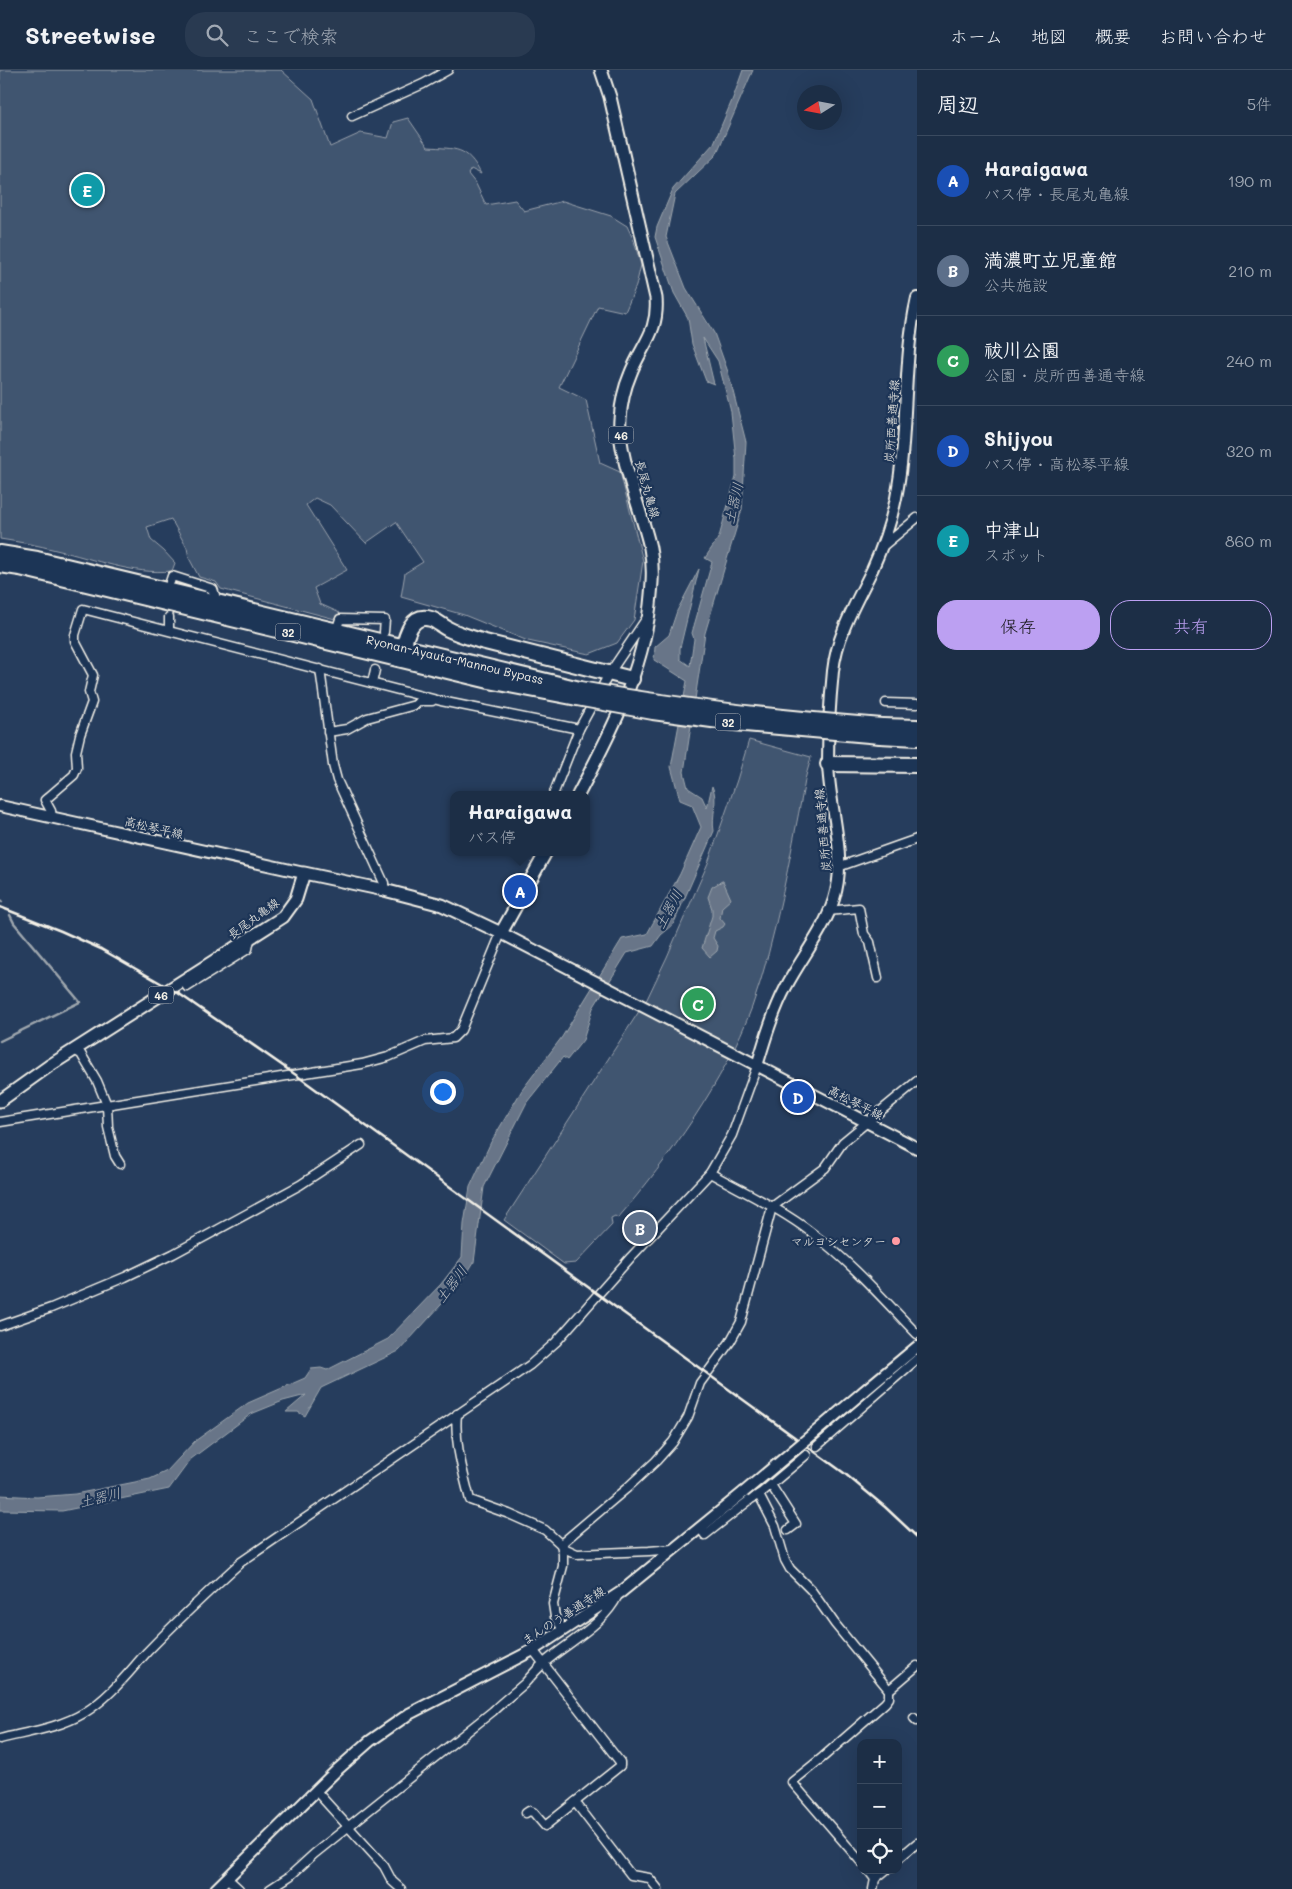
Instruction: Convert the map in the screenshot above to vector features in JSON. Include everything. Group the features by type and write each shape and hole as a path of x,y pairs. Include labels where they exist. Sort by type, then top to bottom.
{"highway":[{"name":"Ryonan-Ayauta-Mannou Bypass","path":"0,553 37,559 211,607 578,694 881,731 917,738"},
{"name":"Ryonan-Ayauta-Mannou Bypass","path":"0,565 336,631 402,653"},
{"path":"402,653 412,623 426,618 436,621 458,634 481,641 632,679"},
{"name":"Ryonan-Ayauta-Mannou Bypass","path":"881,731 917,727"},
{"path":"828,764 917,765"}],"main road":[{"name":"長尾丸亀線","path":"580,791 603,747 632,679 645,638 653,581 650,550 628,471 620,421 624,395 630,375 653,331 657,305 610,97 602,70"},
{"name":"炭所西善通寺線","path":"757,1066 779,1003 834,899 838,867 837,832 828,764 833,669 837,650 849,615 882,548 896,499 904,448 917,298"},
{"name":"高松琴平線","path":"0,806 304,873"},
{"path":"505,936 544,856"},
{"name":"長尾丸亀線","path":"0,1102 21,1085 74,1050 283,917 292,906 300,891 304,873"},
{"path":"304,873 384,890 442,905 757,1066"},
{"name":"高松琴平線","path":"757,1066 917,1148"},
{"name":"まんのう善通寺線","path":"216,1889 370,1741 409,1714 533,1650 618,1594 744,1492 917,1347"}],"street":[{"path":"352,116 423,84 448,70"},
{"path":"882,548 917,518"},
{"path":"170,582 172,576 212,589 215,595 211,607"},
{"path":"52,817 45,800 74,775 77,768 76,752 80,735 92,702 90,692 93,675 75,641 83,608 441,701 579,729"},
{"path":"555,791 579,729 609,674 649,615"},
{"path":"169,617 169,630"},
{"path":"336,631 340,619 385,620 384,632"},
{"path":"320,669 333,765 337,780 384,883 384,890"},
{"path":"372,683 375,670"},
{"path":"328,732 347,729 367,718 415,705 418,702 441,701"},
{"path":"886,703 917,704"},
{"path":"838,867 917,839"},
{"path":"828,911 860,908 858,921 870,942 878,978"},
{"path":"0,1122 362,1064 388,1057 425,1041 453,1038 461,1030 505,936"},
{"path":"188,987 248,948 250,939"},
{"path":"74,1050 81,1054 97,1081 107,1105 108,1127 115,1156 120,1164"},
{"path":"0,1739 59,1724 82,1714 104,1699 212,1588 242,1562 530,1365 556,1342 631,1257 710,1173 732,1135 757,1066"},
{"path":"560,1544 634,1481 673,1442 688,1417 700,1383 730,1342 741,1322 772,1207 826,1168 843,1142 917,1081"},
{"path":"0,1326 52,1308 173,1254 300,1185 361,1146"},
{"path":"710,1173 772,1207 812,1233 917,1334"},
{"path":"817,1446 917,1359"},
{"path":"457,1414 455,1430 462,1471 470,1500 546,1530 566,1550 577,1554 649,1552 675,1548"},
{"path":"700,1528 706,1535 751,1499 759,1495 806,1455"},
{"path":"771,1485 796,1524 788,1530"},
{"path":"759,1495 775,1526 785,1560 790,1568 811,1590 835,1624 889,1690 889,1698 885,1703 792,1782 857,1857"},
{"path":"784,1505 792,1500"},
{"path":"560,1544 563,1554 563,1566 553,1604 555,1617 563,1630"},
{"path":"270,1889 290,1876 314,1854 493,1711 505,1698 524,1684 543,1663 599,1619 613,1605 618,1594"},
{"path":"526,1813 529,1811 533,1812 545,1826 620,1766 620,1762 533,1650"},
{"path":"889,1690 917,1666"},
{"path":"316,1791 384,1866 392,1880 401,1889"},
{"path":"575,1802 631,1875 649,1878 658,1889"},
{"path":"902,1856 917,1843"},
{"path":"871,1874 875,1879"},
{"path":"873,1889 875,1879 881,1874"},
{"path":"228,1878 239,1889"}],"shaded area":[{"path":"0,70 281,70 313,99 330,147 361,133 388,138 393,122 408,118 428,147 453,149 471,158 481,174 471,169 468,174 476,184 486,205 515,200 524,211 563,201 611,216 627,226 634,241 641,265 636,286 625,312 598,306 559,387 586,400 600,463 620,472 643,561 634,620 617,643 589,654 528,641 464,615 401,597 405,573 423,562 396,522 366,543 330,505 315,498 306,505 347,570 314,588 320,604 340,613 335,619 221,589 216,582 199,577 189,558 187,548 171,519 147,527 151,540 175,563 172,571 142,571 0,539"},
{"path":"749,740 811,757 769,953 752,1007 741,1035 727,1062 676,1145 618,1218 615,1216 611,1218 612,1225 576,1263 564,1264 504,1220 647,999 708,863"}],"water":[{"name":"土器川","path":"743,70 753,70 716,155 675,194 666,237 686,288 714,333 728,372 746,442 742,509 705,633 684,772 688,788 702,797 707,808 712,786 715,797 714,831 673,925 661,935 653,946 627,953 593,1008 583,1040 567,1060 563,1057 527,1102 484,1187 474,1262 461,1283 399,1351 321,1388 305,1416 298,1412 286,1412 306,1395 283,1401 251,1414 191,1459 169,1489 62,1511 0,1510 0,1495 37,1497 75,1494 150,1479 167,1471 195,1441 248,1403 305,1378 311,1369 321,1368 327,1370 388,1339 441,1284 462,1257 464,1224 470,1187 491,1142 522,1090 562,1037 622,939 647,934 680,874 701,827 692,805 680,800 671,767 687,681 654,660 655,647 669,635 677,611 699,569 680,648 680,659 690,666 694,639 692,633 712,562 705,558 719,537 736,476 736,459 731,412 718,361 703,338 714,384 706,381 692,344 688,318 674,293 655,237 657,227 673,189 714,143"},
{"path":"722,881 731,899 722,907 720,918 725,924 715,931 713,938 718,946 717,951 710,957 702,948 712,916 708,897 712,887"}],"waterway":[{"path":"0,1041 80,1002 14,923 10,915"}],"railway":[{"path":"0,907 101,949 178,993 296,1075 844,1473 917,1537"}],"place":[{"name":"中津山","path":"87,190"},
{"name":"Haraigawa","path":"520,891"},
{"name":"祓川公園","path":"698,1004"},
{"name":"Shijyou","path":"798,1097"},
{"name":"満濃町立児童館","path":"640,1228"},
{"name":"マルヨシセンター","path":"896,1241"}]}
